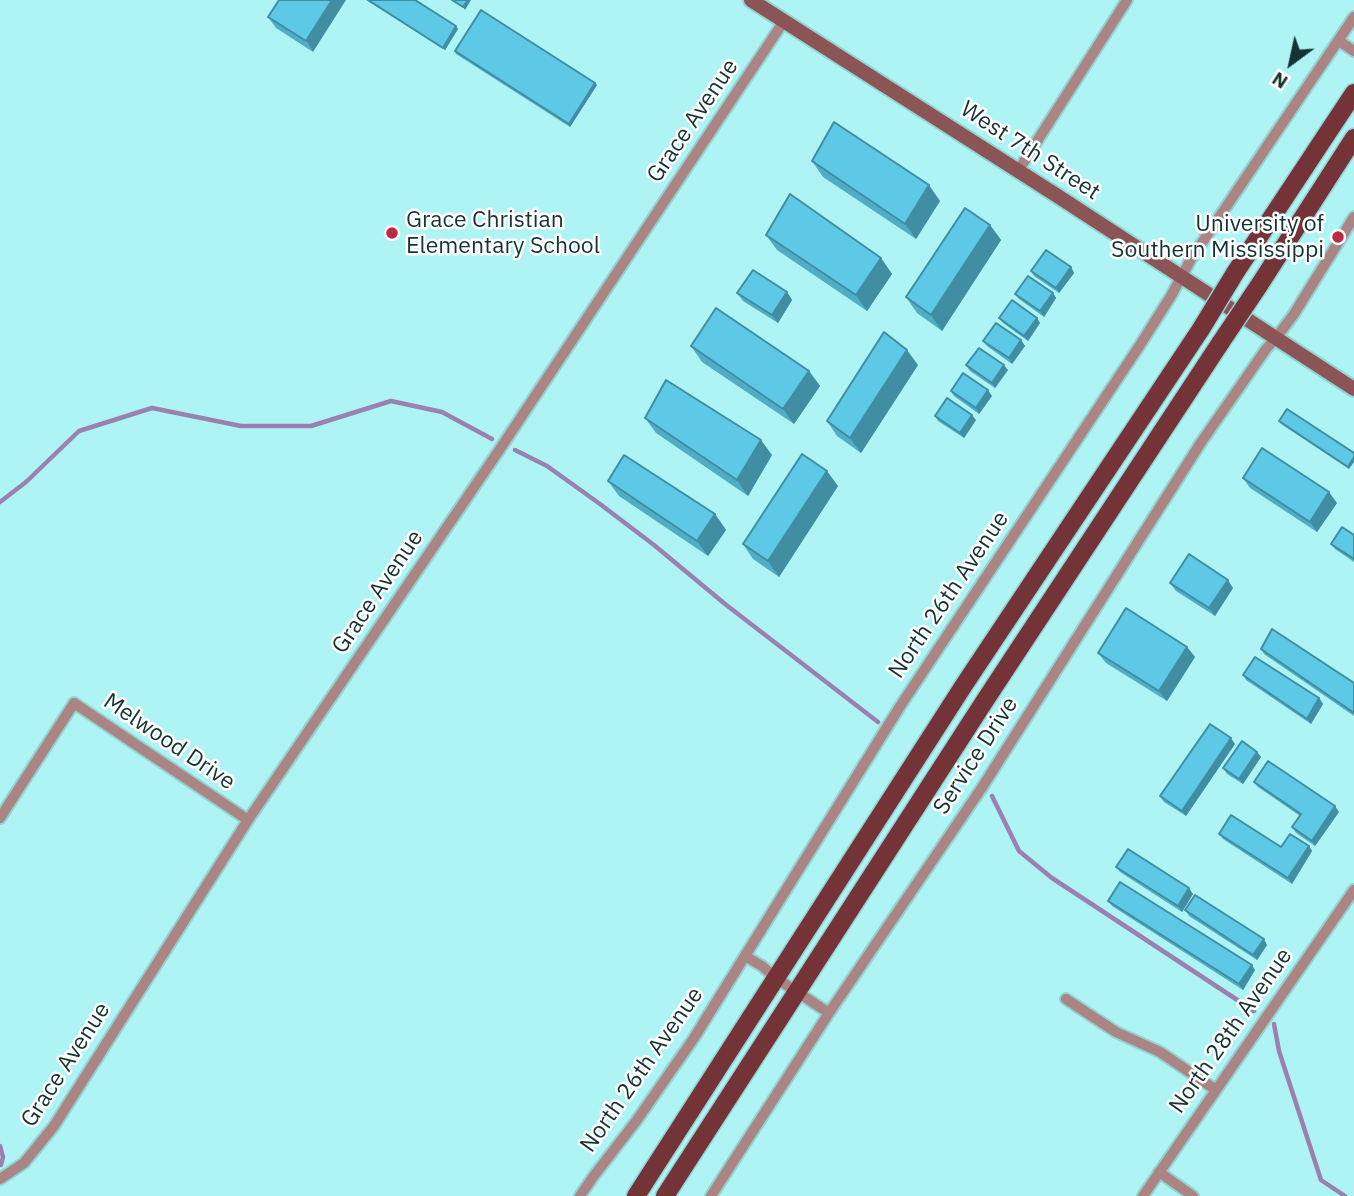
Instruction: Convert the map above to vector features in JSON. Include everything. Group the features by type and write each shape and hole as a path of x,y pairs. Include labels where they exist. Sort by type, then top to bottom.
{"main road":[{"name":"West 7th Street","path":"751,0 1354,389"},
{"path":"636,1196 972,673 1354,93"},
{"path":"665,1196 984,702 1354,138"}],"street":[{"path":"1018,171 1127,0"},
{"name":"North 26th Avenue","path":"580,1196 679,1058 899,708 1140,345 1191,260 1354,17"},
{"name":"Grace Avenue","path":"0,1179 24,1163 54,1126 248,820 502,446 784,21"},
{"path":"1339,41 1354,51"},
{"name":"Service Drive","path":"711,1196 983,786 1200,444 1266,349 1294,314 1354,217"},
{"name":"Melwood Drive","path":"0,818 74,704 248,820"},
{"name":"North 28th Avenue","path":"1143,1196 1354,890"},
{"path":"745,956 830,1013"},
{"path":"1066,999 1116,1032 1160,1052 1216,1090"},
{"path":"1159,1172 1193,1196"}],"building":[{"path":"279,0 332,0 306,41 268,17"},
{"path":"368,0 415,0 456,26 443,48"},
{"path":"452,0 468,0 463,7"},
{"path":"481,10 595,83 569,124 455,51"},
{"path":"834,122 929,185 905,224 812,161"},
{"path":"790,194 881,258 856,295 766,235"},
{"path":"965,208 990,225 931,315 906,297"},
{"path":"1046,250 1071,267 1056,288 1031,271"},
{"path":"753,270 787,292 772,315 737,293"},
{"path":"1028,276 1053,293 1040,311 1015,294"},
{"path":"1012,300 1037,318 1024,336 999,318"},
{"path":"716,308 809,371 783,409 691,346"},
{"path":"996,323 1021,340 1009,358 983,341"},
{"path":"884,332 907,350 850,438 827,421"},
{"path":"979,348 1004,365 992,383 966,365"},
{"path":"963,373 988,390 976,408 951,391"},
{"path":"666,380 761,440 737,480 645,418"},
{"path":"947,398 972,415 960,433 935,416"},
{"path":"1287,409 1354,453 1348,467 1279,421"},
{"path":"1262,448 1329,492 1310,522 1243,478"},
{"path":"802,454 827,471 768,561 743,544"},
{"path":"624,455 715,514 697,541 608,481"},
{"path":"1342,527 1354,535 1354,559 1331,544"},
{"path":"1189,554 1228,580 1209,608 1170,583"},
{"path":"1126,608 1187,647 1159,691 1098,653"},
{"path":"1272,629 1354,683 1354,713 1261,649"},
{"path":"1255,657 1319,698 1307,719 1243,675"},
{"path":"1210,724 1231,738 1182,811 1160,796"},
{"path":"1242,741 1257,752 1239,779 1223,768"},
{"path":"1268,761 1335,806 1312,841 1292,827 1301,814 1254,782"},
{"path":"1231,815 1281,847 1290,834 1309,846 1288,878 1219,834"},
{"path":"1128,849 1189,888 1178,906 1116,867"},
{"path":"1120,882 1252,965 1239,984 1108,901"},
{"path":"1195,895 1264,939 1253,955 1185,910"}],"waterway":[{"path":"0,502 26,482 79,431 152,408 241,426 311,426 391,401 442,412 492,439"},
{"path":"515,450 547,466 600,504 878,722"},
{"path":"992,796 1019,851 1052,878 1254,1011"},
{"path":"1274,1024 1279,1051 1321,1180 1345,1196"},
{"path":"0,1146 3,1157 1,1165"}],"place":[{"name":"Grace Christian Elementary School","path":"392,233"},
{"name":"University of Southern Mississippi","path":"1338,237"}]}
